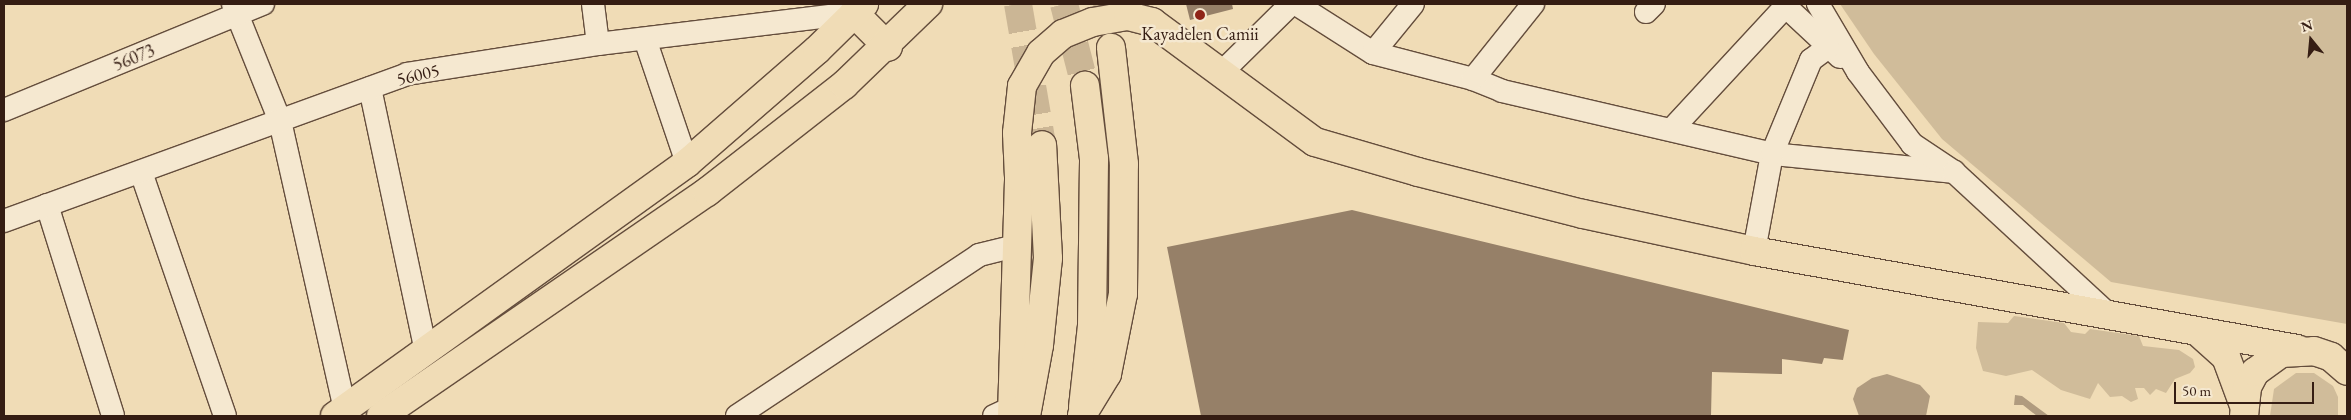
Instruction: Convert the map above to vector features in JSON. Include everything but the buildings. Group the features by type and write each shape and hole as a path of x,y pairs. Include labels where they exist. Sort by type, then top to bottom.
{"main road":[{"path":"381,416 707,192 888,47 928,4"},
{"path":"340,413 687,163 859,8 888,47"},
{"path":"1010,414 1022,86 1041,53 1063,34 1093,22 1128,16 1152,22 1223,71 1315,142 1583,214 1754,251 2297,349 2342,362"},
{"path":"1082,416 1107,374 1123,294 1124,164 1111,48"},
{"path":"1082,416 1092,325 1094,159 1086,86"},
{"path":"1010,414 1039,345 1048,258 1042,145"},
{"path":"2196,330 2226,357 2244,410"},
{"path":"2244,410 2255,372 2281,353 2297,349"}],"street":[{"name":"56073","path":"4,110 235,10 264,4"},
{"path":"592,4 598,44"},
{"path":"1223,71 1291,4"},
{"path":"1296,4 1373,53 1473,79 1502,91 1672,129 1772,154 1954,172"},
{"path":"1373,53 1413,4"},
{"path":"1473,79 1533,4"},
{"path":"1818,4 1858,72 1912,144 1954,172 2108,314"},
{"path":"1672,129 1785,5 1828,47 1858,72"},
{"name":"56005","path":"4,221 407,74 598,44 859,8"},
{"path":"235,10 280,121 340,413"},
{"path":"645,39 687,163"},
{"path":"1754,251 1772,154 1811,60 1828,47"},
{"path":"370,88 426,351"},
{"path":"141,172 225,416"},
{"path":"47,205 113,416"},
{"path":"736,416 979,255 1015,246"}],"shaded area":[{"path":"1840,4 2347,4 2347,324 2111,282 1942,139 1874,54"},
{"path":"2014,316 2064,323 2071,332 2085,334 2090,329 2139,336 2143,346 2179,350 2193,359 2195,367 2190,373 2175,379 2166,393 2156,389 2150,395 2144,388 2135,388 2138,399 2131,402 2122,396 2110,397 2098,383 2090,399 2061,390 2032,370 2006,376 1983,371 1976,348 1978,322 2008,323"},
{"path":"2296,373 2314,373 2333,386 2338,397 2338,416 2270,416 2274,389"},
{"path":"1887,374 1920,385 1930,396 1926,416 1859,416 1853,399 1857,388 1872,378"},
{"path":"2015,395 2022,396 2049,416 2037,416 2023,405 2014,405"}],"tunnel":[{"path":"1018,4 1042,145"},
{"path":"1064,4 1085,86"},
{"path":"1098,4 1111,48"}],"place":[{"name":"Kayadelen Camii","path":"1200,15"}]}
